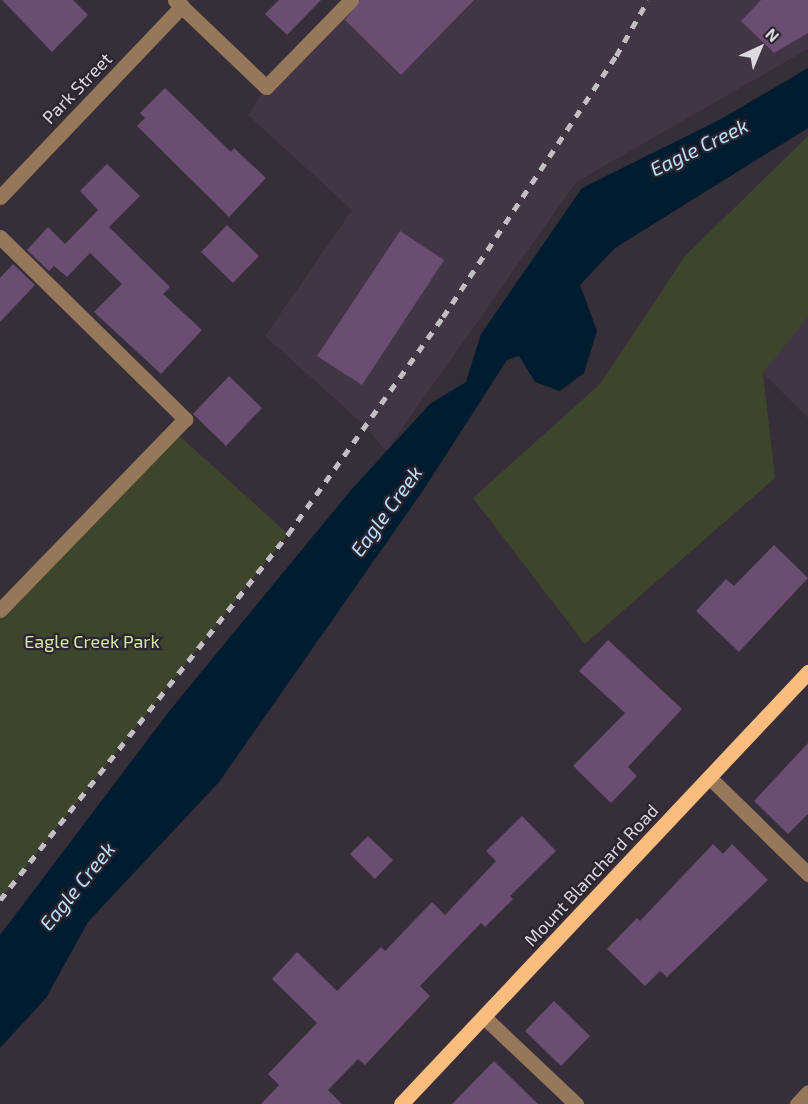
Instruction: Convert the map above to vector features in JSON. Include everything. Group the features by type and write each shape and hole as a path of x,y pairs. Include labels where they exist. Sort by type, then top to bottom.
{"main road":[{"name":"Mount Blanchard Road","path":"401,1104 808,672"}],"street":[{"path":"178,3 267,87 351,0"},
{"name":"Park Street","path":"0,197 178,3"},
{"path":"0,237 184,419 0,610"},
{"path":"709,777 808,874"},
{"path":"484,1017 576,1104"},
{"path":"796,1104 808,1092"}],"shaded area":[{"path":"351,0 808,0 808,49 576,182 386,451 365,426 265,336 352,210 248,115 266,87"},
{"path":"808,285 808,418 763,373"}],"green space":[{"path":"808,136 808,317 763,373 775,478 585,644 473,498 600,384 684,257"},
{"name":"Eagle Creek Park","path":"174,431 288,534 0,900 0,609"}],"water":[{"name":"Eagle Creek","path":"808,68 808,128 615,248 580,285 597,331 584,373 560,391 535,382 519,356 507,360 424,489 219,782 88,922 46,998 0,1048 0,935 171,709 351,490 430,404 466,382 481,334 582,188 721,119"}],"building":[{"path":"2,0 73,0 88,15 52,52"},
{"path":"279,0 321,0 287,35 265,14"},
{"path":"360,0 474,0 401,75 345,20"},
{"path":"761,0 808,0 808,33 774,53 741,21"},
{"path":"165,88 231,152 234,148 266,178 229,217 137,126 145,118 140,113"},
{"path":"107,164 140,196 109,227 170,287 163,294 202,330 161,374 94,312 122,284 90,253 67,277 54,266 49,271 27,250 48,227 65,244 98,210 80,191"},
{"path":"227,225 259,256 233,283 201,252"},
{"path":"400,231 444,260 362,385 317,356"},
{"path":"13,264 35,285 0,322 0,278"},
{"path":"229,376 262,408 226,446 193,414"},
{"path":"774,545 808,578 739,652 696,611 726,579 734,586"},
{"path":"608,640 682,709 628,767 637,776 611,803 573,766 625,713 579,671"},
{"path":"808,743 808,814 788,834 754,801"},
{"path":"522,816 556,851 510,896 513,899 485,927 481,923 420,986 430,996 365,1065 358,1059 328,1090 342,1104 261,1104 279,1085 268,1074 317,1023 272,979 297,952 337,991 381,947 385,951 432,902 445,915 496,861 486,851"},
{"path":"368,836 393,860 375,879 350,854"},
{"path":"713,844 723,854 732,844 768,880 667,977 660,971 645,986 607,949 637,918 640,921"},
{"path":"554,1001 590,1036 561,1066 525,1031"},
{"path":"494,1061 538,1104 452,1104"}],"railway":[{"path":"0,900 288,534 443,317 616,56 648,0"}]}
